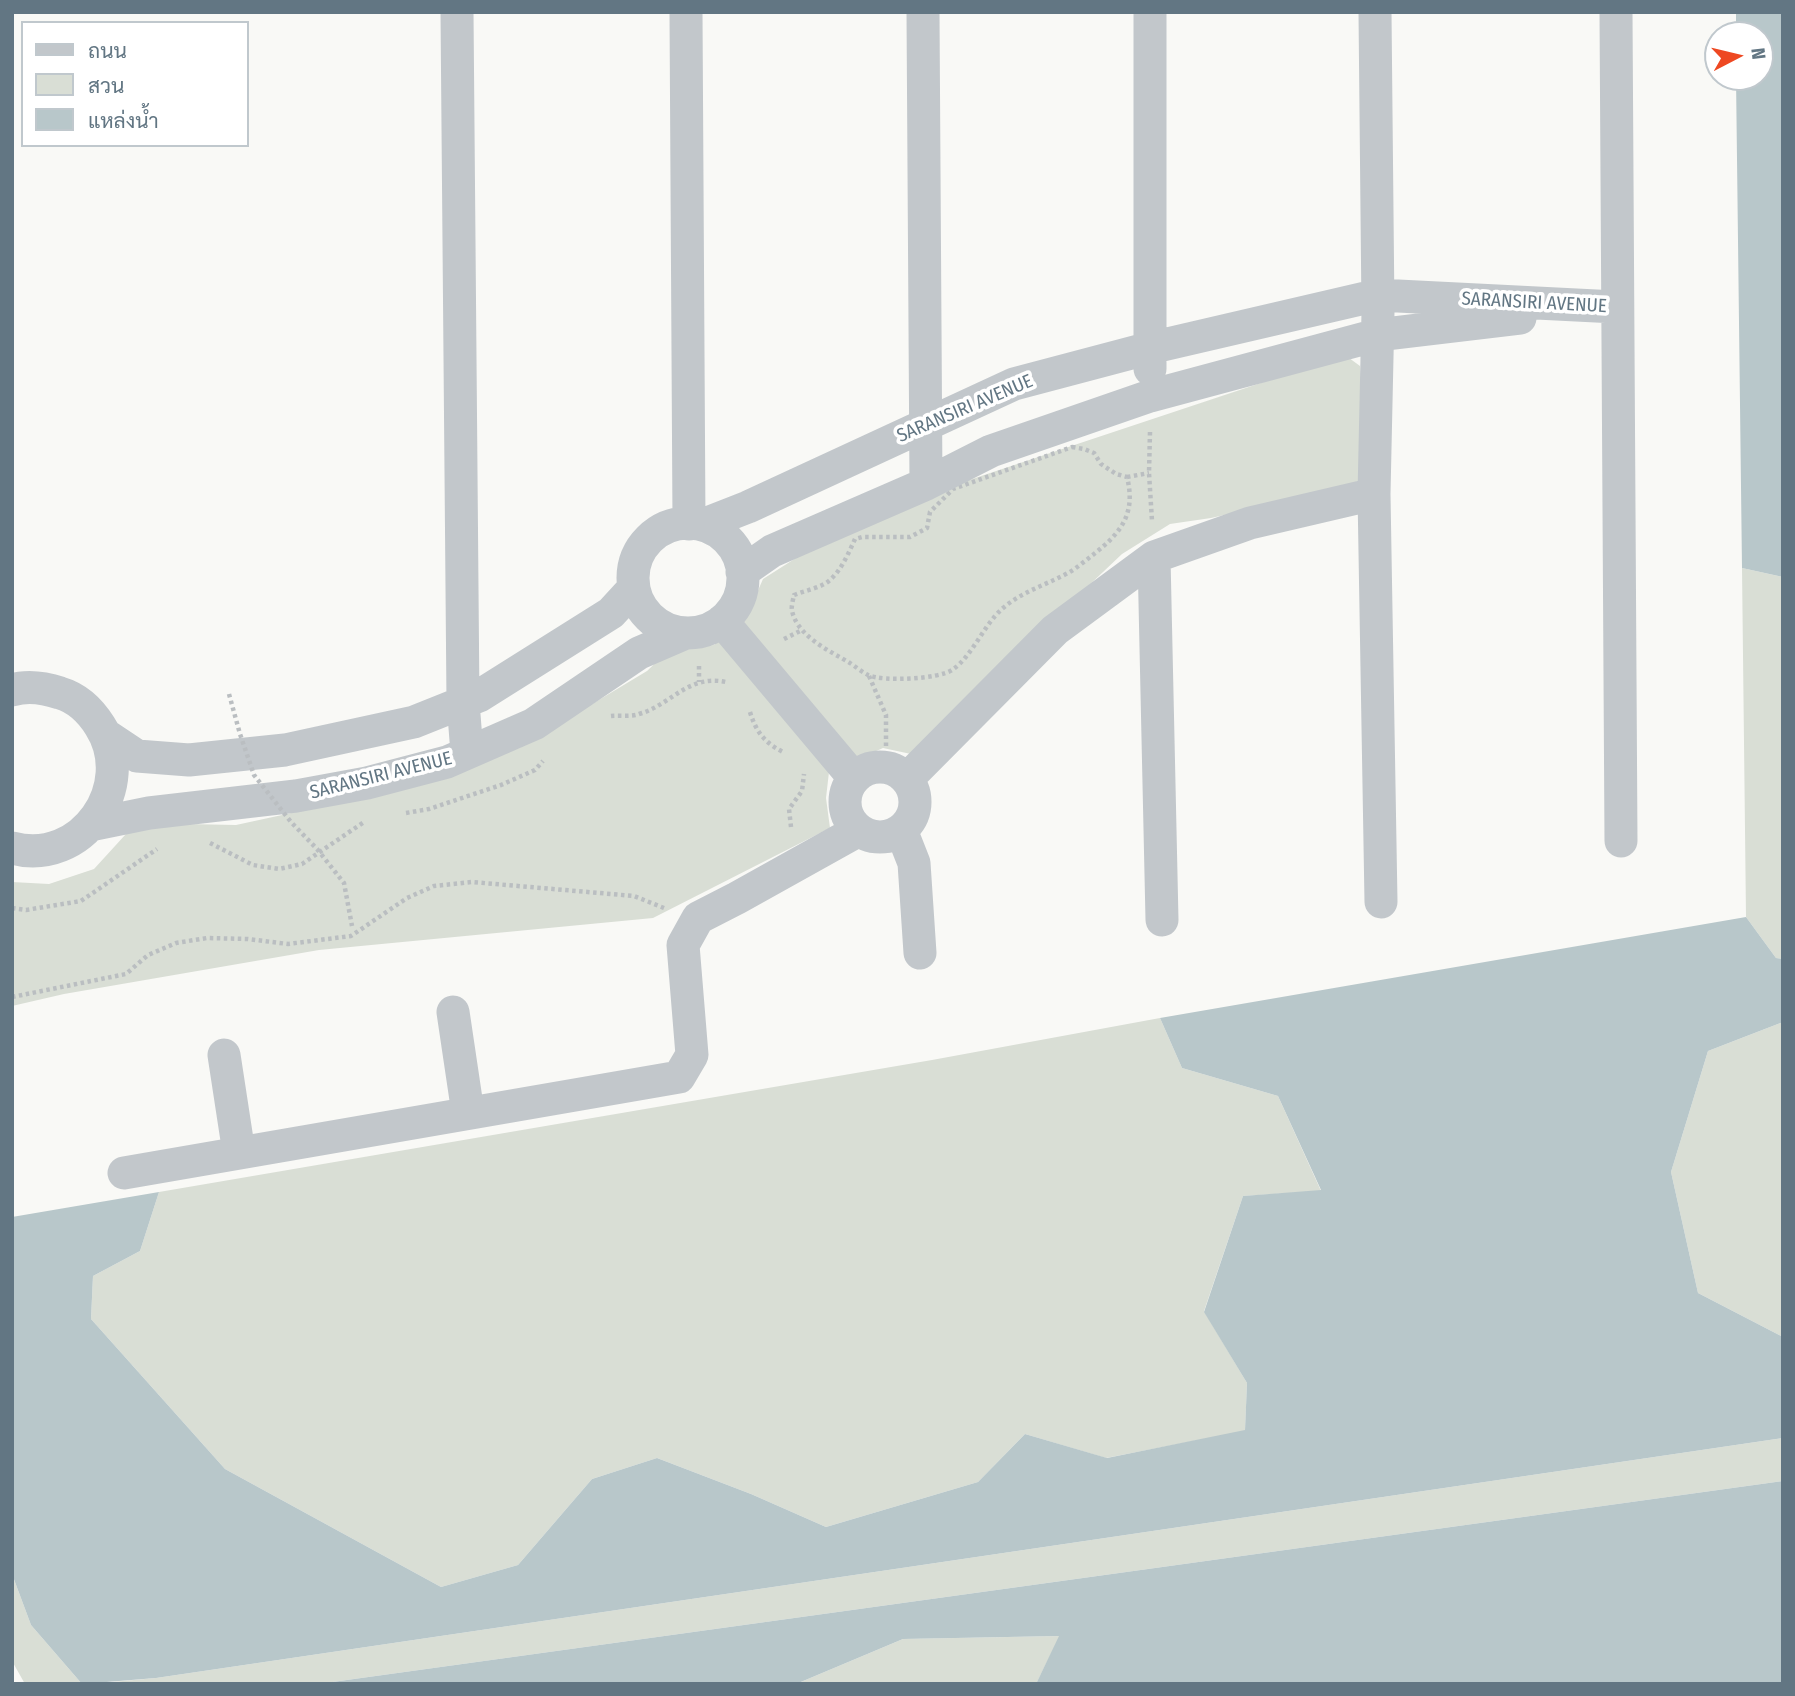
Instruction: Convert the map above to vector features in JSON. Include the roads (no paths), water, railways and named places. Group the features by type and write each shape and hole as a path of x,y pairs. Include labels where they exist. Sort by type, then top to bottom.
{"street":[{"path":"457,12 463,702 467,753"},
{"path":"686,12 696,524"},
{"path":"923,12 926,484"},
{"path":"1150,12 1150,396"},
{"path":"1375,12 1378,295 1374,494 1381,902"},
{"path":"1616,12 1621,841"},
{"name":"SARANSIRI AVENUE","path":"696,524 748,507 1014,384 1150,348 1378,295 1616,307"},
{"name":"SARANSIRI AVENUE","path":"741,572 772,551 926,484 991,451 1150,396 1377,335 1616,307"},
{"path":"897,773 1055,630 1154,557 1250,523 1374,494"},
{"path":"684,523 696,524 719,533 732,545 740,562 740,597 722,621 702,632 683,634 666,629 651,620 640,606 634,588 634,570 639,552 651,538 666,528 684,523"},
{"path":"1154,557 1162,920"},
{"path":"107,736 137,756 188,760 285,750 414,722 479,696 611,613 634,588"},
{"path":"722,621 855,778"},
{"name":"SARANSIRI AVENUE","path":"90,825 149,813 296,796 355,785 447,762 534,724 639,653 683,634"},
{"path":"12,690 19,687 45,688 69,696 92,713 107,736 113,764 110,792 98,817 77,837 52,849 14,849"},
{"path":"875,767 897,773 913,789 914,811 909,822 891,836 880,838 859,830 846,811 845,799 848,787 855,778 875,767"},
{"path":"124,1173 679,1077 692,1055 682,945 698,918 859,830"},
{"path":"901,830 914,863 920,953"},
{"path":"453,1012 468,1113"},
{"path":"224,1055 239,1153"}],"water":[{"path":"1736,12 1783,12 1783,577 1742,568 1736,91 1774,91 1774,21 1736,21"},
{"path":"1746,917 1776,958 1783,959 1783,1022 1708,1051 1671,1172 1698,1293 1783,1337 1783,1438 156,1678 82,1684 31,1625 12,1574 12,1217 159,1192 140,1251 93,1276 91,1319 225,1469 441,1587 518,1565 592,1479 657,1458 751,1494 826,1527 978,1482 1025,1434 1107,1458 1245,1430 1247,1383 1204,1312 1243,1196 1321,1190 1278,1096 1182,1068 1160,1018"},
{"path":"1783,1481 1783,1684 1036,1684 1059,1636 903,1639 796,1684 318,1684"}]}
